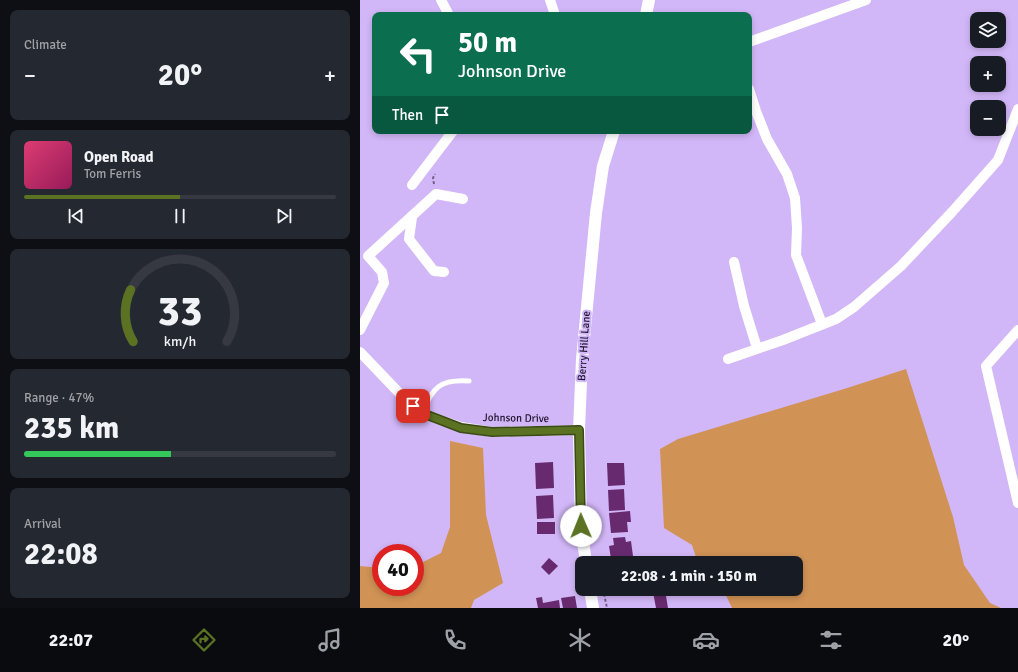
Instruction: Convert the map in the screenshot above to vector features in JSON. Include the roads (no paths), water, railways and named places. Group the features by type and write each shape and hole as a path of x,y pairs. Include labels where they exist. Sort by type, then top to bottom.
{"street":[{"path":"441,0 448,12"},
{"path":"550,0 554,12"},
{"path":"647,12 649,0"},
{"path":"752,41 866,0"},
{"path":"752,98 767,139 787,174 795,198 797,228 796,255 822,324"},
{"path":"728,359 783,340 836,319 866,297 901,266 998,160 1018,109"},
{"path":"412,185 451,134"},
{"name":"Berry Hill Lane","path":"585,556 581,526 579,430 582,359 596,213 603,166 613,134"},
{"path":"360,330 384,283 382,272 364,253 412,217 436,194 463,199"},
{"path":"412,217 409,239 434,271 444,272"},
{"path":"734,262 744,306 757,348"},
{"path":"1018,330 986,366 1018,503"},
{"name":"Johnson Drive","path":"360,352 404,398 422,413 461,428 492,432 579,430"},
{"path":"591,596 593,608"}],"lane":[{"path":"422,413 433,392 440,386 455,380 469,381"}]}
